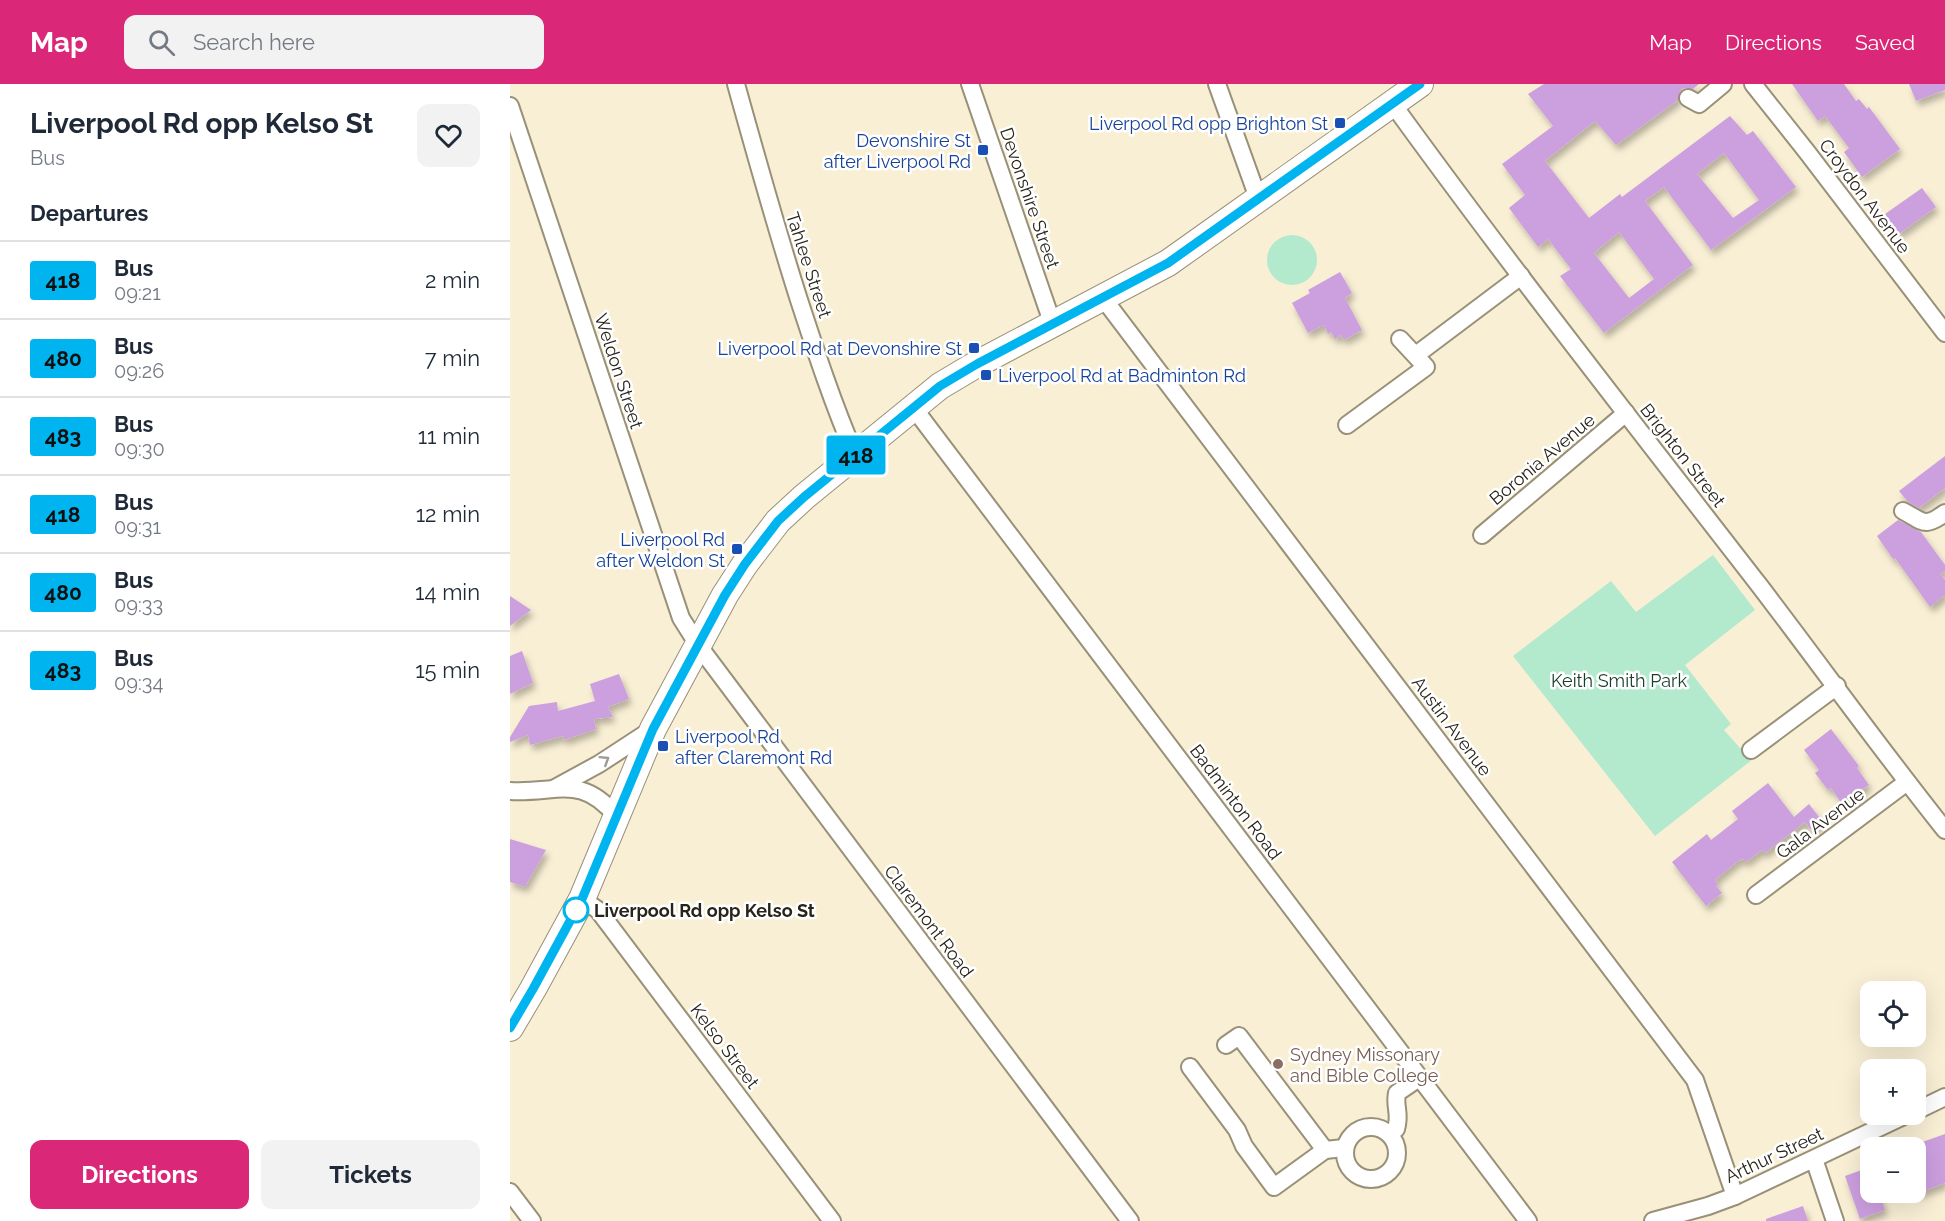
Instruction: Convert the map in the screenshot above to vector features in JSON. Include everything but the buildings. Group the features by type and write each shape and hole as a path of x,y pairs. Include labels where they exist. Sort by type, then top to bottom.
{"highway":[{"path":"510,1028 582,899 653,729 740,572 778,521 940,386 1168,263 1420,84"}],"street":[{"name":"Tahlee Street","path":"736,84 772,216 813,342 855,455"},
{"name":"Devonshire Street","path":"970,84 1053,325"},
{"path":"1217,84 1258,198"},
{"path":"1688,98 1699,104 1723,84"},
{"name":"Croydon Avenue","path":"1753,84 1945,333"},
{"name":"Brighton Street","path":"1392,103 1521,276 1945,830"},
{"name":"Weldon Street","path":"510,106 513,123 680,616 698,645"},
{"path":"1416,355 1521,276"},
{"name":"Austin Avenue","path":"1103,298 1695,1080 1735,1196"},
{"path":"1347,425 1426,367 1400,339"},
{"name":"Badminton Road","path":"913,407 1528,1221"},
{"name":"Boronia Avenue","path":"1482,535 1626,413"},
{"path":"1903,511 1926,523 1933,522 1945,513"},
{"name":"Claremont Road","path":"698,645 1130,1221"},
{"path":"1751,750 1837,686"},
{"path":"554,788 599,764 653,729"},
{"name":"Gala Avenue","path":"1756,895 1907,782"},
{"path":"510,791 554,788 591,793 617,818"},
{"name":"Kelso Street","path":"582,899 598,910 832,1221"},
{"path":"1226,1045 1239,1036 1326,1150"},
{"path":"1190,1067 1237,1130 1244,1146 1274,1187 1326,1150 1344,1148"},
{"path":"1389,1133 1396,1129 1399,1117 1395,1100 1397,1093 1419,1078"},
{"path":"1926,1106 1945,1097"},
{"name":"Arthur Street","path":"1653,1221 1735,1196 1885,1125"},
{"path":"1371,1126 1389,1133 1394,1141 1397,1156 1394,1164 1383,1176 1374,1179 1362,1178 1348,1166 1344,1148 1353,1133 1371,1126"},
{"path":"1814,1159 1835,1221"},
{"path":"510,1192 532,1221"}],"green space":[{"path":"1292,235 1306,239 1313,246 1317,260 1313,274 1306,281 1292,285 1278,281 1271,274 1267,260 1271,246 1278,239"},
{"name":"Keith Smith Park","path":"1713,555 1755,610 1685,665 1731,724 1724,730 1740,748 1813,691 1823,704 1655,836 1513,656 1611,581 1636,612"}],"bus line":[{"name":"418","path":"510,1028 582,899 653,729 725,595 778,521 940,386 1168,263 1420,84"}],"place":[{"name":"Liverpool Rd opp Brighton St","path":"1340,123"},
{"name":"Devonshire St after Liverpool Rd","path":"983,150"},
{"name":"Liverpool Rd at Devonshire St","path":"974,348"},
{"name":"Liverpool Rd at Badminton Rd","path":"986,375"},
{"name":"Liverpool Rd after Weldon St","path":"737,549"},
{"name":"Liverpool Rd after Claremont Rd","path":"663,746"},
{"name":"Liverpool Rd opp Kelso St","path":"576,910"},
{"name":"Sydney Missonary and Bible College","path":"1278,1064"}]}
